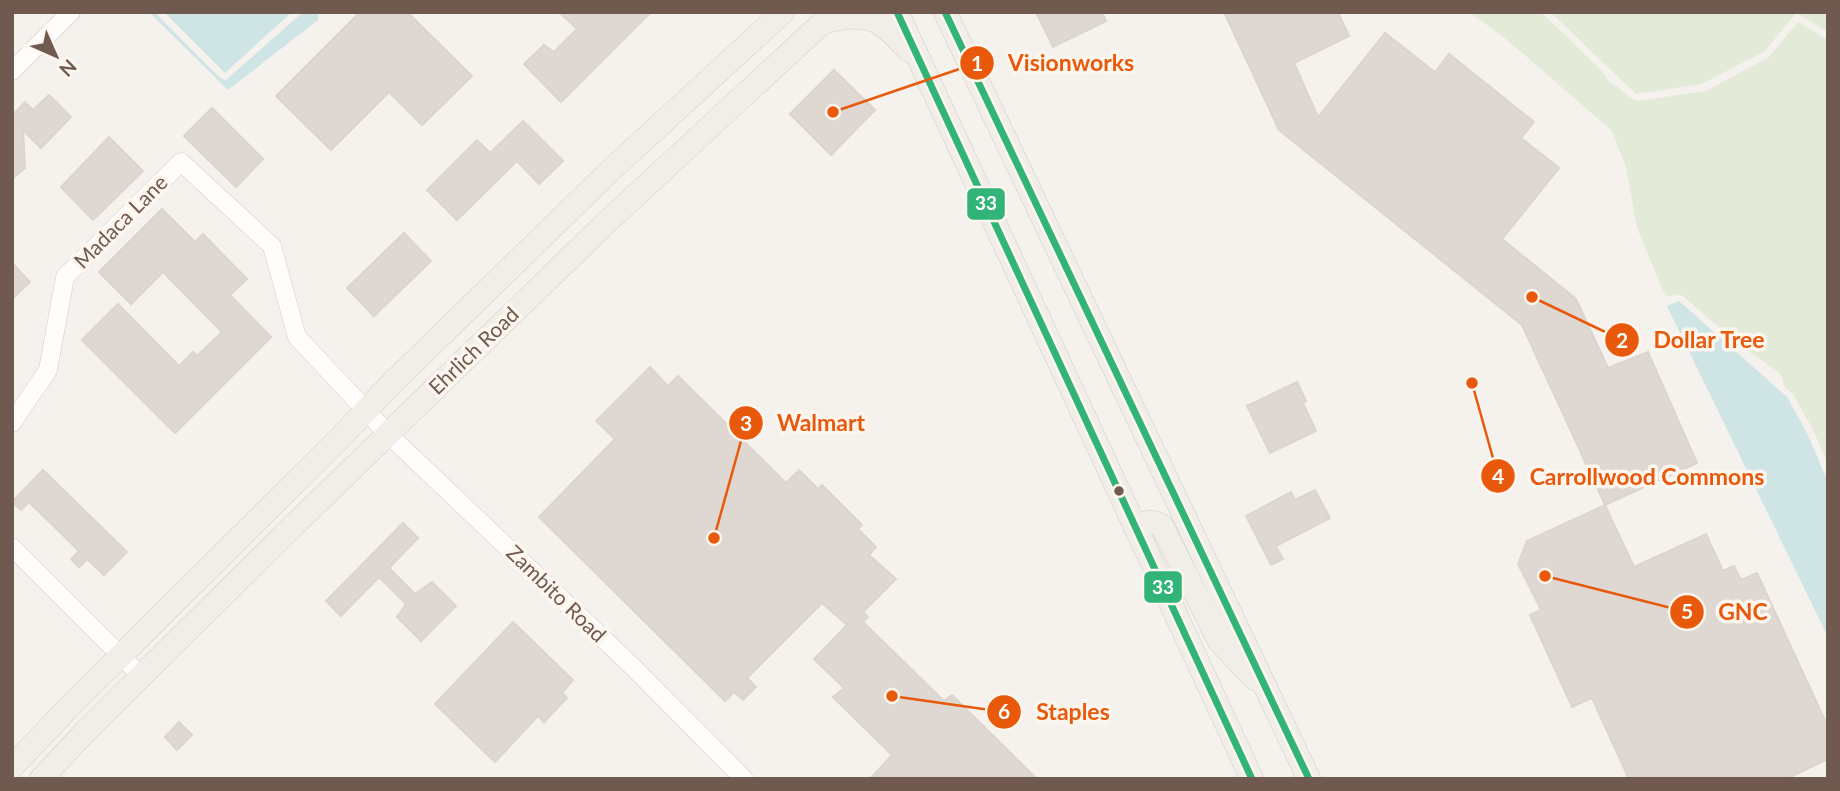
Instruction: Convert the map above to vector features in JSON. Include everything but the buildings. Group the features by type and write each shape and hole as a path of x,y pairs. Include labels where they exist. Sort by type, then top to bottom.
{"main road":[{"name":"Ehrlich Road","path":"12,767 120,655 612,169 783,12"},
{"path":"897,12 1252,779"},
{"path":"944,12 1309,779"},
{"path":"962,12 986,76 989,106"},
{"name":"Ehrlich Road","path":"41,779 141,676 388,434 670,162 829,17"},
{"path":"829,17 873,18 889,30 922,65"},
{"path":"1135,527 1146,521 1162,526 1219,641 1269,694"}],"street":[{"path":"12,71 71,12"},
{"name":"Madaca Lane","path":"12,424 48,370 65,277 181,162 272,246 297,337 366,411"},
{"name":"Zambito Road","path":"366,411 634,668 744,779"},
{"path":"12,547 141,676"}],"green space":[{"path":"1469,12 1541,12 1601,70 1610,83 1638,101 1706,91 1769,57 1798,22 1828,40 1828,464 1813,430 1793,394 1785,387 1780,373 1738,344 1683,296 1665,295 1637,228 1626,167 1612,131 1506,39"},
{"path":"1550,12 1828,12 1828,32 1796,13 1765,51 1702,84 1636,94"}],"shaded area":[{"path":"149,12 154,12 220,78 226,80 303,12 318,12 318,20 228,90"},
{"path":"164,12 292,12 225,73"},
{"path":"1679,301 1787,397 1807,433 1828,482 1828,637 1667,306"}],"transit line":[{"name":"33","path":"897,12 1252,779"},
{"name":"33","path":"945,12 1309,779"}],"place":[{"name":"Visionworks","path":"833,112"},
{"name":"Dollar Tree","path":"1532,297"},
{"name":"Carrollwood Commons","path":"1472,383"},
{"name":"Walmart","path":"714,538"},
{"name":"GNC","path":"1545,576"},
{"name":"Staples","path":"892,696"}]}
